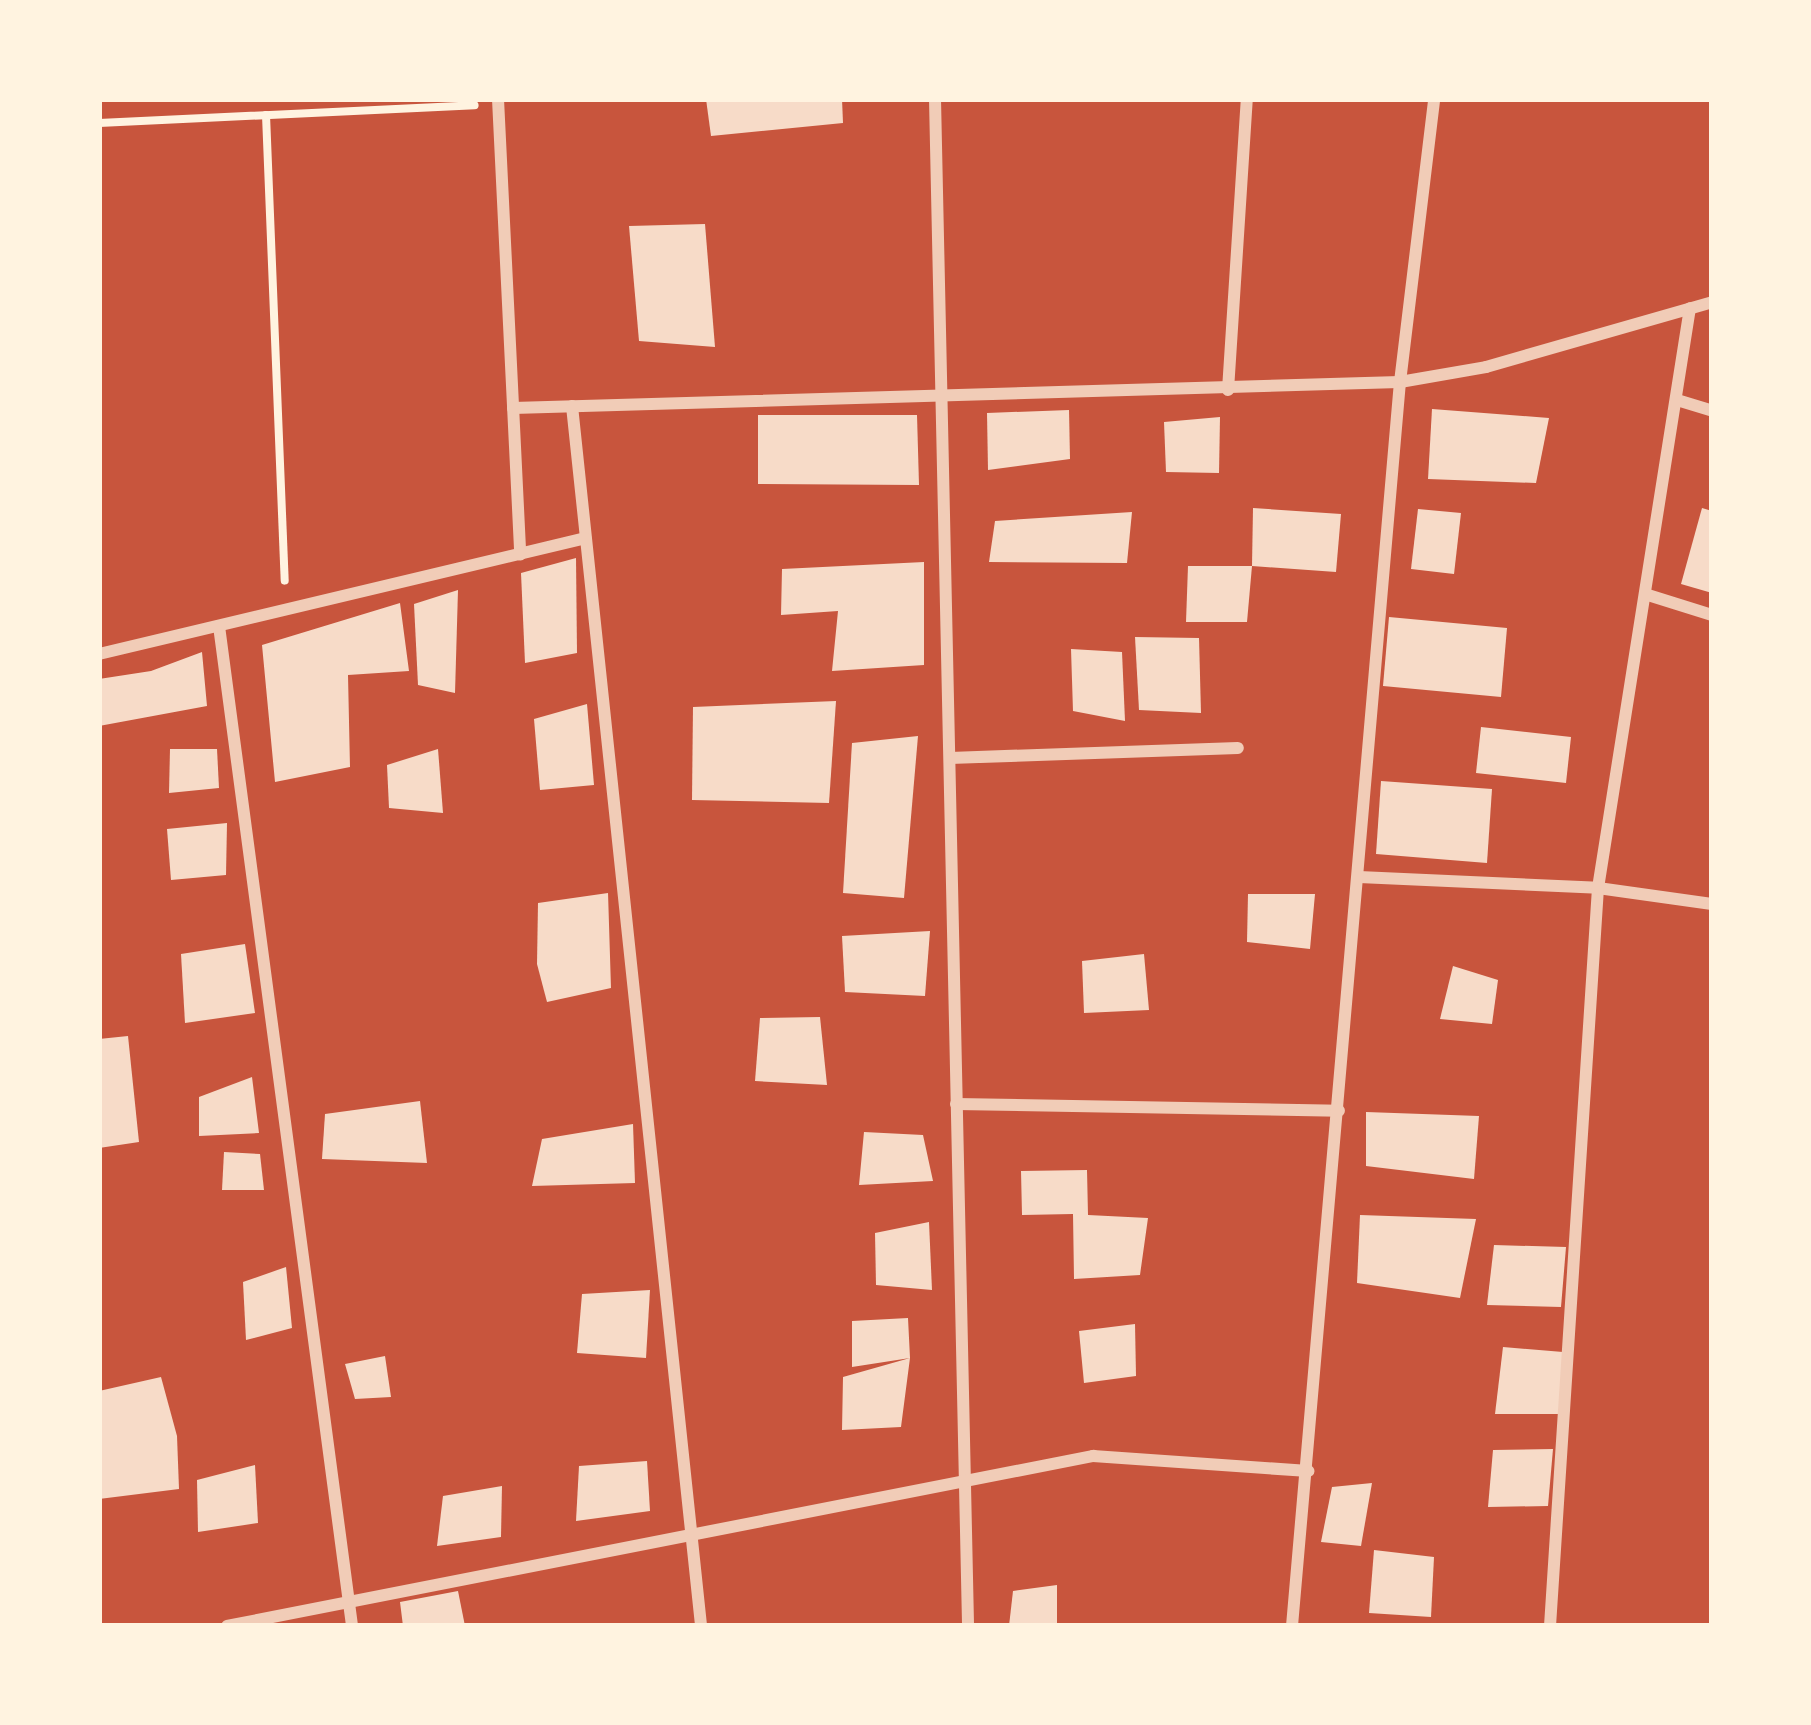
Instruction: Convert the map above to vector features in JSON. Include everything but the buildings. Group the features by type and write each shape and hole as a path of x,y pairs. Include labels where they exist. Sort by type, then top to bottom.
{"street":[{"path":"935,99 968,1626"},
{"path":"1228,390 1247,99"},
{"path":"1292,1626 1400,382 1434,99"},
{"path":"498,101 520,554"},
{"path":"513,408 1400,382 1486,367 1712,302"},
{"path":"1550,1626 1598,889 1690,308"},
{"path":"1677,400 1712,411"},
{"path":"572,406 701,1626"},
{"path":"99,654 586,538"},
{"path":"1648,595 1712,615"},
{"path":"219,626 352,1626"},
{"path":"950,758 1238,748"},
{"path":"1359,877 1598,889 1712,904"},
{"path":"956,1104 1339,1111"},
{"path":"227,1626 1093,1456 1308,1471"}],"path":[{"path":"99,123 498,101"},
{"path":"266,115 286,609"}]}
